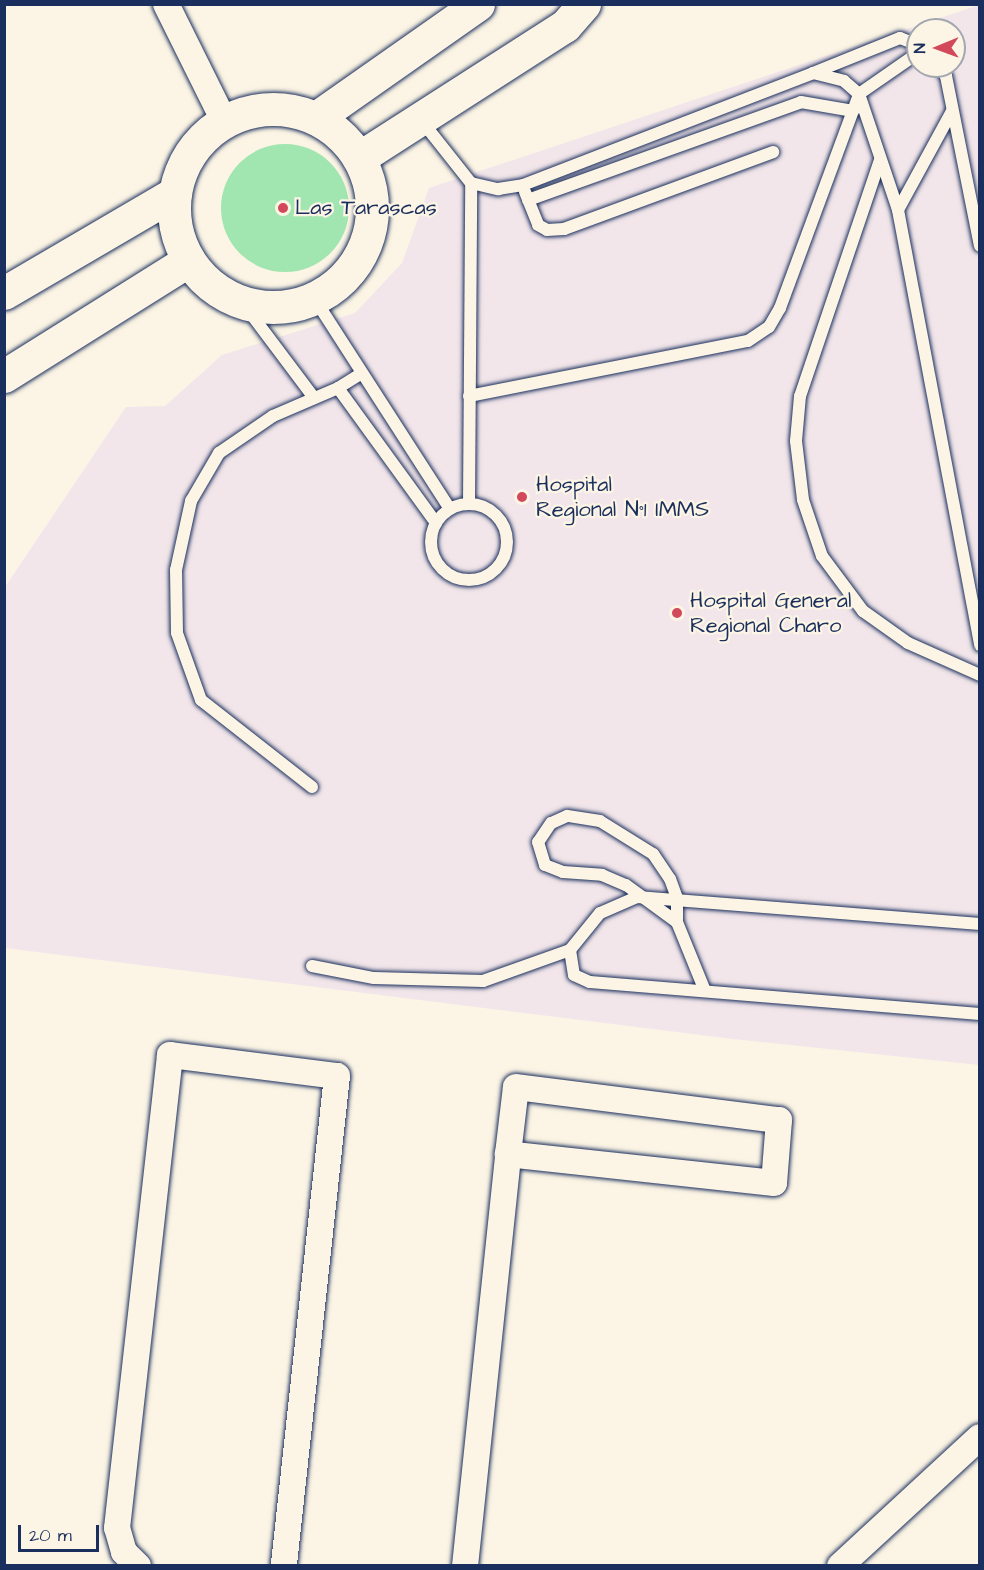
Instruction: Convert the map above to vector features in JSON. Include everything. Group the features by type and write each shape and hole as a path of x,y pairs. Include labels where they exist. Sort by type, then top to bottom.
{"street":[{"path":"166,4 224,121"},
{"path":"316,118 478,4"},
{"path":"360,158 565,26 584,4"},
{"path":"281,108 316,118 335,130 360,158 372,207 367,240 342,279 314,298 281,307 242,302 206,281 189,260 177,233 175,193 182,169 199,141 224,121 259,109 281,108"},
{"path":"4,294 175,193"},
{"path":"4,376 189,260"},
{"path":"138,1566 124,1552 117,1528 170,1055 338,1076 285,1566"},
{"path":"465,1566 508,1154 516,1087 779,1120 774,1183 508,1154"},
{"path":"840,1566 980,1437"}],"lane":[{"path":"419,119 471,183 498,189 522,186 900,38 906,40"},
{"path":"469,396 748,340 769,327 780,308 859,94 906,61"},
{"path":"813,73 844,81 859,94 898,210 980,645"},
{"path":"946,78 980,246"},
{"path":"528,200 801,102 853,111"},
{"path":"898,210 952,111"},
{"path":"522,186 538,225 548,230 564,229 773,152"},
{"path":"880,160 800,396 796,441 803,500 822,556 863,611 908,643 980,675"},
{"path":"469,504 471,183"},
{"path":"314,298 360,374 450,509"},
{"path":"242,302 314,398"},
{"path":"312,788 201,699 177,633 176,570 191,501 219,453 273,416 338,388 360,374"},
{"path":"338,388 436,523"},
{"path":"469,504 492,512 505,532 503,557 487,575 464,580 442,568 431,547 436,523 450,509 469,504"},
{"path":"677,922 637,897 626,885 602,875 563,872 545,865 538,842 551,823 567,816 600,821 653,854 670,879 677,898 677,922 705,991"},
{"path":"312,966 374,978 483,981 570,950 600,914 637,897 677,898 980,924"},
{"path":"570,950 574,975 590,982 980,1014"}],"shaded area":[{"name":"Hospital Regional N°1 IMMS","path":"979,5 979,1065 733,1039 5,948 5,587 126,407 165,406 222,355 355,313 402,263 429,188 906,29 906,78 966,78 966,18 940,18"}],"green space":[{"path":"285,144 309,149 330,163 344,184 349,208 344,232 330,253 309,267 285,272 261,267 240,253 226,232 221,208 226,184 240,163 261,149"}],"place":[{"name":"Las Tarascas","path":"283,208"},
{"name":"Hospital Regional N°1 IMMS","path":"522,497"},
{"name":"Hospital General Regional Charo","path":"677,613"}]}
